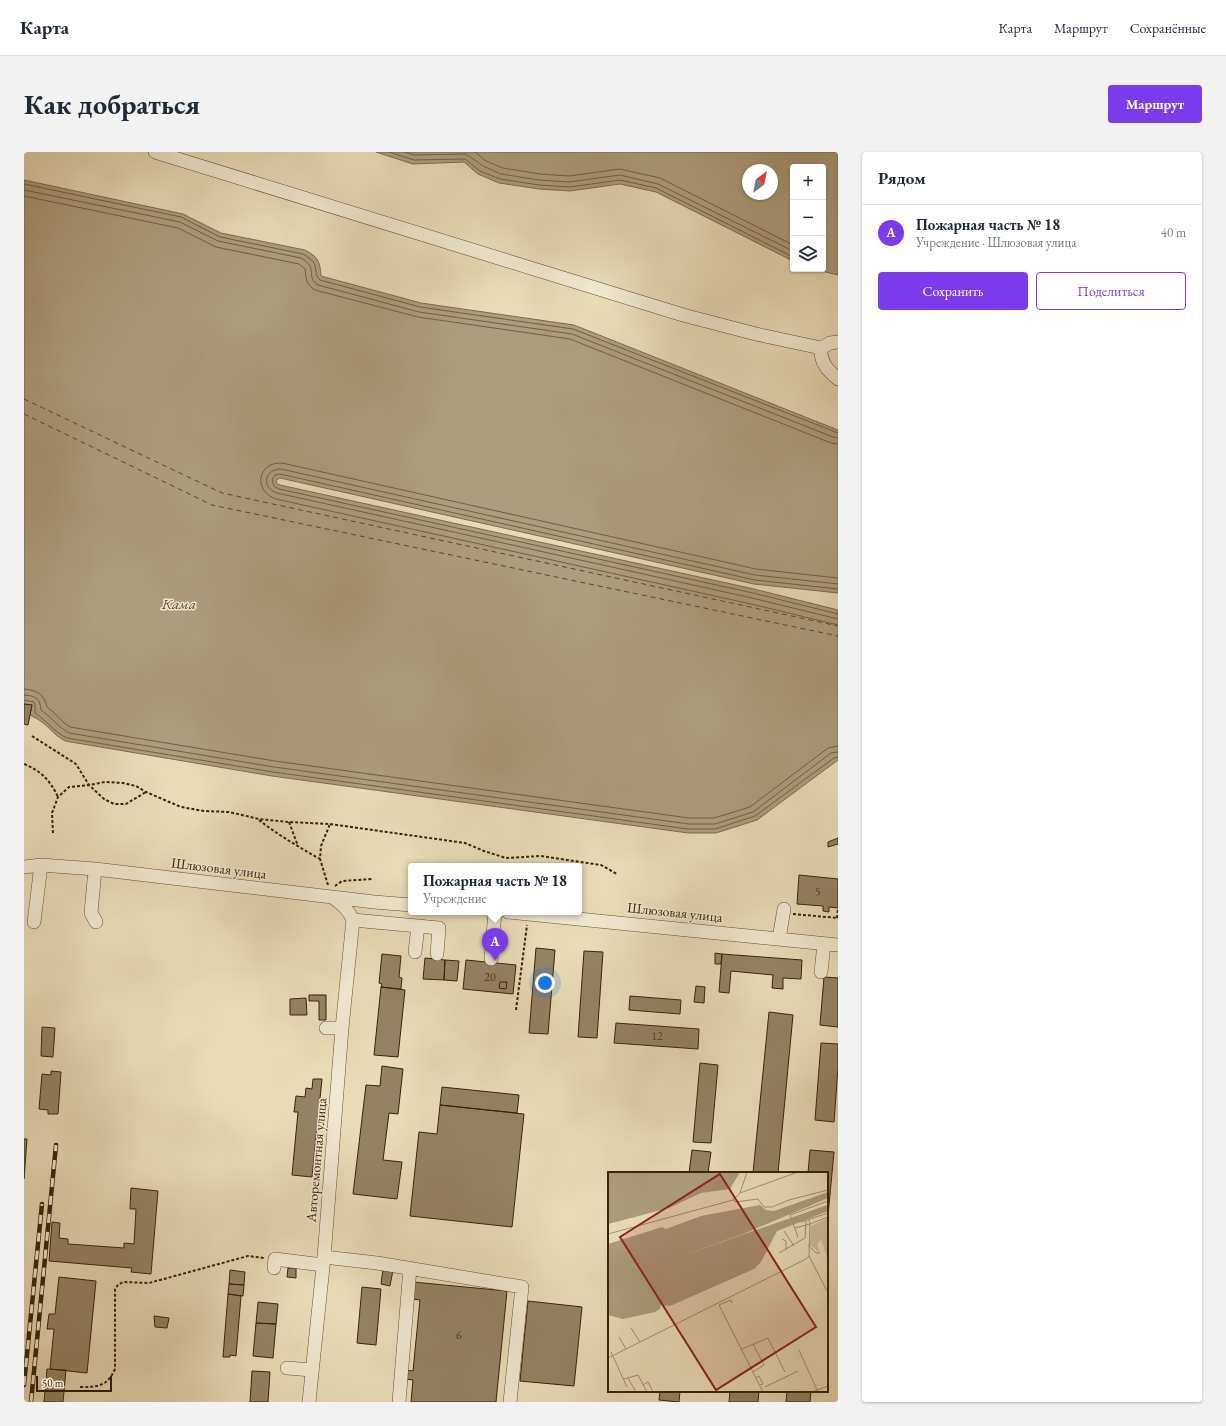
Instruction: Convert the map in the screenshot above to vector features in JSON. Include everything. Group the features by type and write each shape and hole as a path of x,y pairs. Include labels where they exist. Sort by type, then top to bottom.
{"street":[{"path":"156,152 683,315 756,334 822,348 830,343 838,342"},
{"path":"822,348 821,357 824,366 838,379"},
{"path":"34,922 41,865"},
{"name":"Шлюзовая улица","path":"24,867 41,865 95,869 331,894 374,902 408,905"},
{"path":"95,869 92,913 96,922"},
{"path":"331,894 345,906 350,912 353,920"},
{"path":"353,920 359,913 374,902"},
{"path":"779,939 784,911"},
{"path":"491,959 495,915"},
{"name":"Шлюзовая улица","path":"538,915 838,945"},
{"path":"353,920 439,928 437,954"},
{"name":"Авторемонтная улица","path":"309,1402 324,1261 342,1028 353,920"},
{"path":"415,952 418,926"},
{"path":"821,972 824,944"},
{"path":"326,1028 342,1028"},
{"path":"275,1263 324,1261 410,1268 522,1287 510,1402"},
{"path":"399,1402 410,1268"},
{"path":"287,1368 312,1370"}],"path":[{"path":"32,736 76,764 89,785 104,799 114,804 126,804 146,792"},
{"path":"24,764 37,769 53,785 58,797"},
{"path":"53,833 52,813 58,797 69,787 106,782 123,783 136,786 146,792 181,806 204,812 229,812 259,819 330,824 465,843 506,858 540,856 601,865 617,874"},
{"path":"259,819 275,833 320,859"},
{"path":"289,822 298,847"},
{"path":"330,824 321,846 320,859 331,894"},
{"path":"331,894 342,881 372,879"},
{"path":"784,911 837,918 838,908"},
{"path":"516,1010 527,925"},
{"path":"80,1387 96,1387 105,1383 111,1377 115,1369 116,1290 118,1285 123,1282 148,1283 248,1256 275,1263"}],"water":[{"path":"376,152 838,152 838,275 826,272 826,164 790,164 790,259 656,192 620,184 570,191 539,189 499,183 478,174 464,162 413,164"},
{"name":"Кама","path":"24,180 183,214 221,233 305,250 318,260 321,276 421,303 574,325 838,430 838,593 754,584 280,478 276,480 277,484 280,485 754,589 838,610 838,760 757,820 716,833 688,833 272,776 65,741 38,719 30,715 32,705 24,704"}],"building":[{"path":"24,704 32,705 28,725 24,724"},
{"path":"838,838 838,844 828,847 828,842"},
{"path":"799,875 838,879 838,908 829,907 829,912 823,911 823,906 797,904"},
{"path":"536,948 555,950 548,1034 529,1033"},
{"path":"584,951 603,952 597,1038 578,1037"},
{"path":"715,953 722,954 721,964 715,964"},
{"path":"382,954 401,956 399,977 402,978 401,989 381,987 382,984 379,983"},
{"path":"722,954 802,960 801,979 783,978 783,989 772,988 773,975 731,971 729,993 719,992"},
{"path":"425,958 445,960 444,980 423,979"},
{"path":"445,960 459,961 457,981 444,980"},
{"path":"466,960 516,965 513,994 463,989"},
{"path":"824,977 838,978 838,1027 820,1025"},
{"path":"500,982 507,982 506,989 499,988"},
{"path":"696,986 705,987 704,1003 694,1002"},
{"path":"381,987 405,990 398,1057 374,1055"},
{"path":"309,995 326,995 326,1020 319,1020 319,1001 309,1001"},
{"path":"630,996 681,1000 680,1014 629,1010"},
{"path":"306,998 307,1015 290,1015 290,999"},
{"path":"769,1012 793,1015 778,1172 753,1172"},
{"path":"616,1023 699,1029 698,1049 614,1043"},
{"path":"42,1027 55,1028 53,1057 41,1056"},
{"path":"821,1043 838,1044 838,1068 834,1122 815,1120"},
{"path":"700,1063 718,1065 711,1143 693,1142"},
{"path":"382,1066 403,1069 398,1114 389,1113 383,1160 402,1162 397,1199 353,1194 366,1085 380,1086"},
{"path":"51,1071 61,1072 58,1114 48,1114 48,1110 39,1109 42,1074 51,1075"},
{"path":"313,1079 322,1079 312,1177 292,1175 298,1112 294,1112 296,1096 305,1097 306,1088 312,1089"},
{"path":"442,1087 519,1095 517,1113 440,1105"},
{"path":"440,1105 524,1114 512,1227 410,1216 419,1132 437,1134"},
{"path":"24,1139 27,1139 24,1179"},
{"path":"692,1150 711,1152 708,1172 689,1172"},
{"path":"810,1150 834,1152 828,1215 828,1172 808,1172"},
{"path":"131,1188 158,1191 151,1274 131,1272 132,1268 49,1261 52,1222 60,1223 59,1238 68,1239 68,1244 124,1248 124,1243 134,1244 136,1209 130,1209"},
{"path":"288,1268 296,1268 296,1278 287,1277"},
{"path":"383,1269 393,1270 390,1286 381,1284"},
{"path":"230,1270 245,1272 244,1285 229,1284"},
{"path":"59,1277 96,1281 87,1373 50,1369 54,1329 47,1329 49,1314 55,1314"},
{"path":"413,1282 507,1291 496,1402 411,1402 413,1380 405,1379 406,1370 413,1371 420,1300 412,1299"},
{"path":"229,1284 244,1285 243,1296 228,1294"},
{"path":"362,1287 381,1289 376,1345 357,1343"},
{"path":"228,1294 241,1296 236,1356 230,1355 230,1357 223,1357"},
{"path":"528,1301 582,1307 574,1386 520,1381"},
{"path":"258,1302 278,1304 276,1324 256,1323"},
{"path":"154,1316 169,1318 167,1328 155,1327"},
{"path":"256,1323 276,1324 273,1358 253,1356"},
{"path":"47,1369 66,1370 63,1402 44,1402"},
{"path":"252,1371 270,1372 268,1402 250,1402"},
{"path":"660,1392 680,1392 679,1402 659,1400"},
{"path":"730,1392 759,1392 758,1402 729,1402"},
{"path":"787,1392 811,1392 810,1402 786,1402"}],"ferry route":[{"path":"24,399 222,493 838,626"},
{"path":"24,414 212,505 838,636"}],"railway":[{"path":"31,1402 56,1145"},
{"path":"24,1385 42,1204"}],"place":[{"name":"Пожарная часть № 18","path":"495,961"}]}
